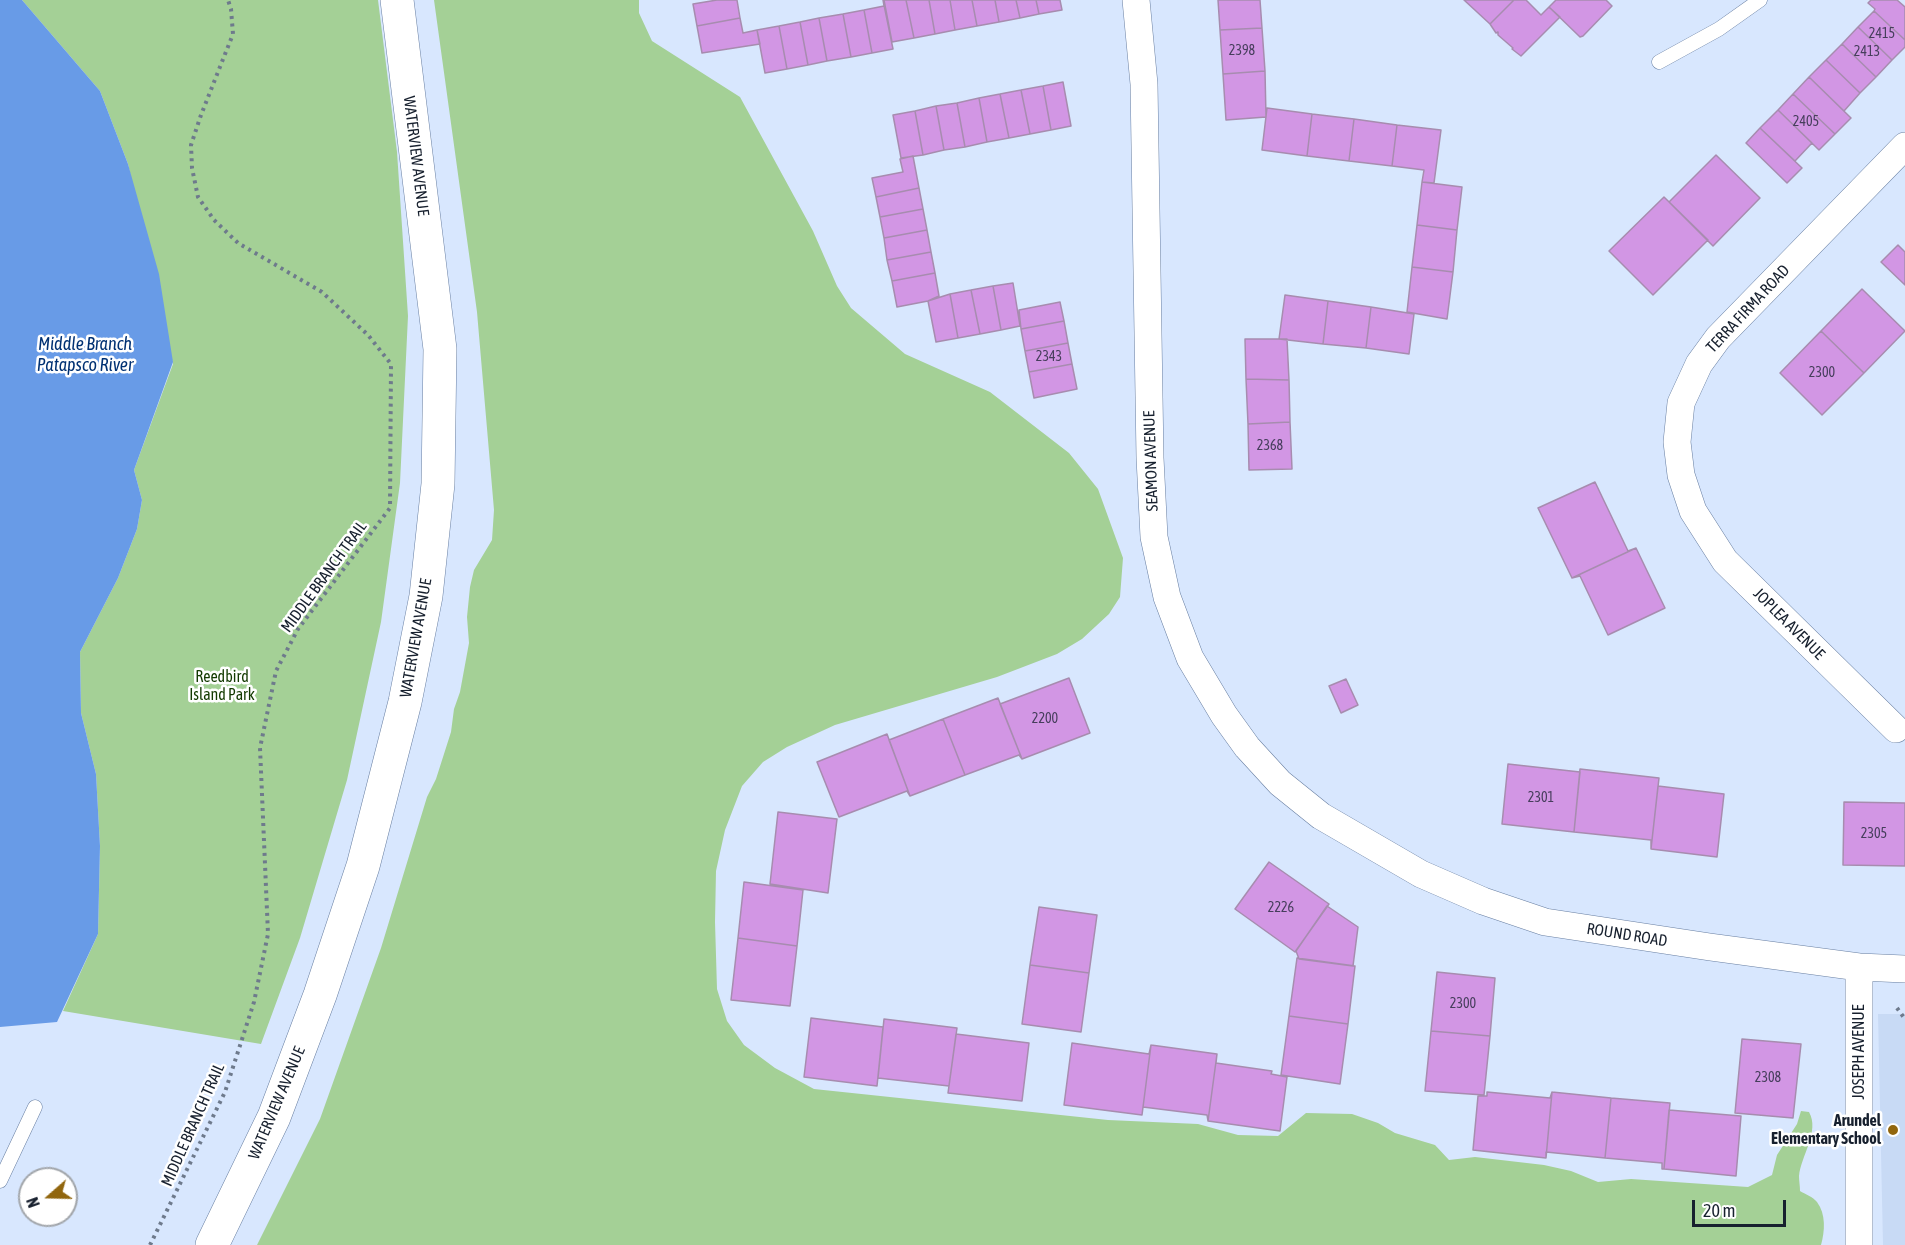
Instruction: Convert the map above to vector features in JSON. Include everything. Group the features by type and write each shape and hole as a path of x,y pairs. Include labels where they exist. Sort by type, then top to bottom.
{"main road":[{"name":"WATERVIEW AVENUE","path":"212,1245 274,1117 328,974 372,833 405,702 426,596 438,484 440,349 397,0"}],"street":[{"name":"SEAMON AVENUE","path":"1136,0 1144,84 1150,458 1154,537 1167,597 1190,658 1224,715 1247,747 1280,783 1321,816 1365,842"},
{"name":"TERRA FIRMA ROAD","path":"1693,511 1681,476 1677,442 1681,403 1699,364 1718,338 1905,146"},
{"name":"JOPLEA AVENUE","path":"1693,511 1725,561 1900,725"},
{"name":"ROUND ROAD","path":"1365,842 1421,874 1483,901 1545,922 1710,947 1859,966 1905,969"},
{"name":"JOSEPH AVENUE","path":"1859,966 1859,1245"}],"lane":[{"path":"1659,62 1719,29 1760,0"},
{"path":"0,1180 35,1107"}],"path":[{"name":"MIDDLE BRANCH TRAIL","path":"150,1245 225,1092 254,1002 268,934 260,748 276,671 298,629 390,508 391,364 368,335 322,292 238,243 214,220 198,197 192,168 191,145 233,34 228,0"},
{"path":"1897,1008 1905,1019"}],"shaded area":[{"name":"Arundel Elementary School","path":"1878,1014 1905,1014 1905,1245 1883,1245"}],"green space":[{"name":"Reedbird Island Park","path":"22,0 378,0 397,152 408,316 400,483 381,622 347,780 300,938 261,1044 63,1011 98,934 100,846 96,774 81,713 80,652 118,578 137,529 142,500 134,470 173,364 128,164 100,91"},
{"path":"434,0 639,0 639,13 652,41 740,97 813,231 837,286 851,308 905,354 990,392 1069,453 1098,489 1123,558 1120,597 1109,614 1082,639 1057,654 997,677 835,725 787,747 763,762 742,786 725,830 716,871 715,922 717,989 727,1021 744,1045 775,1068 814,1089 1108,1120 1198,1124 1238,1135 1278,1136 1306,1113 1352,1114 1378,1123 1395,1133 1435,1145 1449,1160 1475,1157 1544,1165 1571,1171 1598,1182 1631,1179 1748,1187 1772,1175 1777,1155 1797,1124 1801,1111 1809,1112 1812,1127 1809,1144 1800,1168 1800,1191 1815,1200 1822,1212 1824,1228 1821,1245 257,1245 320,1119 381,948 427,797 436,779 451,732 469,643 467,617 470,587 474,570 492,540 494,510 477,312"}],"water":[{"name":"Middle Branch Patapsco River","path":"0,0 22,0 100,91 128,164 159,274 173,362 134,470 142,500 137,529 118,578 80,652 81,713 96,774 100,846 98,934 57,1022 0,1027"}],"building":[{"path":"717,0 737,0 740,18 697,26 693,4"},
{"path":"883,0 893,49 872,53 864,10 884,6"},
{"path":"884,0 906,0 914,38 892,42"},
{"path":"906,0 929,0 935,34 914,38"},
{"path":"929,0 950,0 955,30 935,34"},
{"path":"950,0 972,0 977,26 955,30"},
{"path":"972,0 995,0 999,22 977,26"},
{"path":"995,0 1016,0 1020,18 999,22"},
{"path":"1016,0 1036,0 1039,14 1020,18"},
{"path":"1036,0 1060,0 1062,10 1039,14"},
{"path":"1218,0 1260,0 1262,28 1220,30"},
{"path":"1464,0 1514,0 1490,24"},
{"path":"1514,0 1526,0 1541,15 1549,7 1560,17 1521,56 1498,35 1498,32 1496,33 1490,24"},
{"path":"1556,0 1606,0 1612,6 1580,37 1549,7"},
{"path":"1871,0 1897,0 1905,7 1905,40 1874,11 1875,9 1868,3"},
{"path":"864,10 872,53 851,57 843,14"},
{"path":"1874,11 1905,40 1905,47 1892,60 1858,27"},
{"path":"843,14 851,57 827,61 819,18"},
{"path":"740,18 743,33 757,30 760,44 702,53 697,26"},
{"path":"819,18 827,61 808,65 800,22"},
{"path":"800,22 808,65 787,69 779,26"},
{"path":"779,26 787,69 765,73 757,30"},
{"path":"1858,27 1892,60 1876,77 1842,44"},
{"path":"1262,28 1265,71 1223,74 1220,30"},
{"path":"1842,44 1876,77 1860,93 1826,60"},
{"path":"1826,60 1860,93 1844,111 1809,77"},
{"path":"1265,71 1266,117 1226,120 1223,74"},
{"path":"1809,77 1851,118 1835,134 1793,94"},
{"path":"1063,82 1071,126 1051,130 1043,86"},
{"path":"1043,86 1051,130 1030,134 1021,90"},
{"path":"1021,90 1030,134 1009,138 1000,94"},
{"path":"1000,94 1009,138 987,142 979,98"},
{"path":"1793,94 1835,134 1819,150 1778,110"},
{"path":"979,98 987,142 965,147 957,103"},
{"path":"957,103 965,147 944,150 936,106"},
{"path":"936,106 944,150 923,155 915,111"},
{"path":"1267,108 1312,114 1307,156 1262,150"},
{"path":"1778,110 1812,143 1795,161 1760,128"},
{"path":"915,111 923,155 901,158 893,115"},
{"path":"1312,114 1354,119 1349,161 1307,156"},
{"path":"1354,119 1397,125 1392,166 1349,161"},
{"path":"1397,125 1441,130 1434,183 1422,182 1424,170 1392,166"},
{"path":"1760,128 1802,168 1787,183 1746,143"},
{"path":"1716,155 1760,198 1713,246 1669,202"},
{"path":"913,156 919,188 876,197 872,178 903,172 900,159"},
{"path":"1422,182 1462,187 1457,230 1417,225"},
{"path":"919,188 923,209 880,217 876,197"},
{"path":"1664,197 1708,240 1653,295 1609,251"},
{"path":"923,209 927,230 884,238 880,217"},
{"path":"1417,225 1457,230 1453,272 1412,267"},
{"path":"927,230 931,252 887,260 884,238"},
{"path":"1898,245 1905,252 1905,285 1881,262"},
{"path":"931,252 935,273 892,281 887,260"},
{"path":"1412,267 1453,272 1447,319 1407,312"},
{"path":"935,273 939,296 928,301 897,307 892,281"},
{"path":"1013,283 1020,326 1001,330 993,286"},
{"path":"993,286 1001,330 980,334 971,290"},
{"path":"1862,289 1905,331 1864,373 1821,331"},
{"path":"971,290 980,334 958,338 950,294"},
{"path":"950,294 958,338 936,342 928,301"},
{"path":"1285,295 1328,301 1323,344 1279,339"},
{"path":"1328,301 1371,307 1366,348 1323,344"},
{"path":"1060,302 1064,321 1021,329 1019,310"},
{"path":"1371,307 1414,314 1409,354 1366,348"},
{"path":"1064,321 1068,343 1025,351 1021,329"},
{"path":"1821,331 1864,373 1822,415 1780,373"},
{"path":"1245,339 1287,339 1289,380 1246,379"},
{"path":"1068,343 1072,364 1029,372 1025,351"},
{"path":"1072,364 1077,389 1034,398 1029,372"},
{"path":"1246,379 1289,380 1290,422 1248,424"},
{"path":"1290,422 1292,469 1249,470 1248,424"},
{"path":"1595,482 1628,551 1636,548 1572,578 1538,508"},
{"path":"1636,548 1665,608 1608,635 1580,576 1572,578"},
{"path":"1069,678 1090,733 1022,759 1000,704"},
{"path":"1346,679 1358,705 1341,713 1329,686"},
{"path":"998,698 1022,759 1019,755 965,775 943,719"},
{"path":"943,719 965,775 910,796 889,740"},
{"path":"887,734 910,796 907,791 839,817 817,762"},
{"path":"1508,764 1580,772 1574,832 1502,824"},
{"path":"1580,769 1659,778 1651,849 1651,840 1574,832"},
{"path":"1658,786 1724,794 1717,857 1651,849"},
{"path":"1844,802 1905,803 1905,866 1843,865"},
{"path":"778,812 837,819 828,893 770,884"},
{"path":"1269,862 1329,904 1295,952 1235,909"},
{"path":"744,882 803,890 797,946 738,938"},
{"path":"1327,906 1358,927 1353,966 1299,959 1296,951"},
{"path":"1039,907 1097,915 1089,973 1030,965"},
{"path":"738,938 797,946 790,1006 731,1000"},
{"path":"1297,958 1355,966 1348,1024 1289,1016"},
{"path":"1030,965 1089,973 1081,1032 1022,1024"},
{"path":"1437,972 1495,978 1490,1036 1431,1031"},
{"path":"1289,1016 1348,1024 1340,1084 1281,1075"},
{"path":"811,1018 883,1027 877,1086 804,1077"},
{"path":"884,1019 957,1028 949,1086 878,1078"},
{"path":"1431,1031 1490,1036 1484,1095 1425,1091"},
{"path":"956,1034 1029,1043 1022,1101 948,1093"},
{"path":"1742,1039 1801,1044 1793,1118 1735,1113"},
{"path":"1072,1043 1149,1054 1151,1045 1142,1115 1064,1105"},
{"path":"1151,1045 1217,1054 1208,1121 1207,1115 1143,1107"},
{"path":"1217,1054 1216,1063 1272,1071 1271,1074 1287,1077 1280,1131 1208,1121"},
{"path":"1487,1092 1550,1098 1552,1092 1546,1158 1473,1150 1478,1096 1487,1096"},
{"path":"1552,1092 1611,1098 1605,1158 1547,1152"},
{"path":"1611,1098 1670,1103 1664,1169 1662,1169 1662,1163 1605,1158"},
{"path":"1669,1110 1741,1116 1736,1176 1664,1169"}],"place":[{"name":"Arundel Elementary School","path":"1893,1130"}]}
